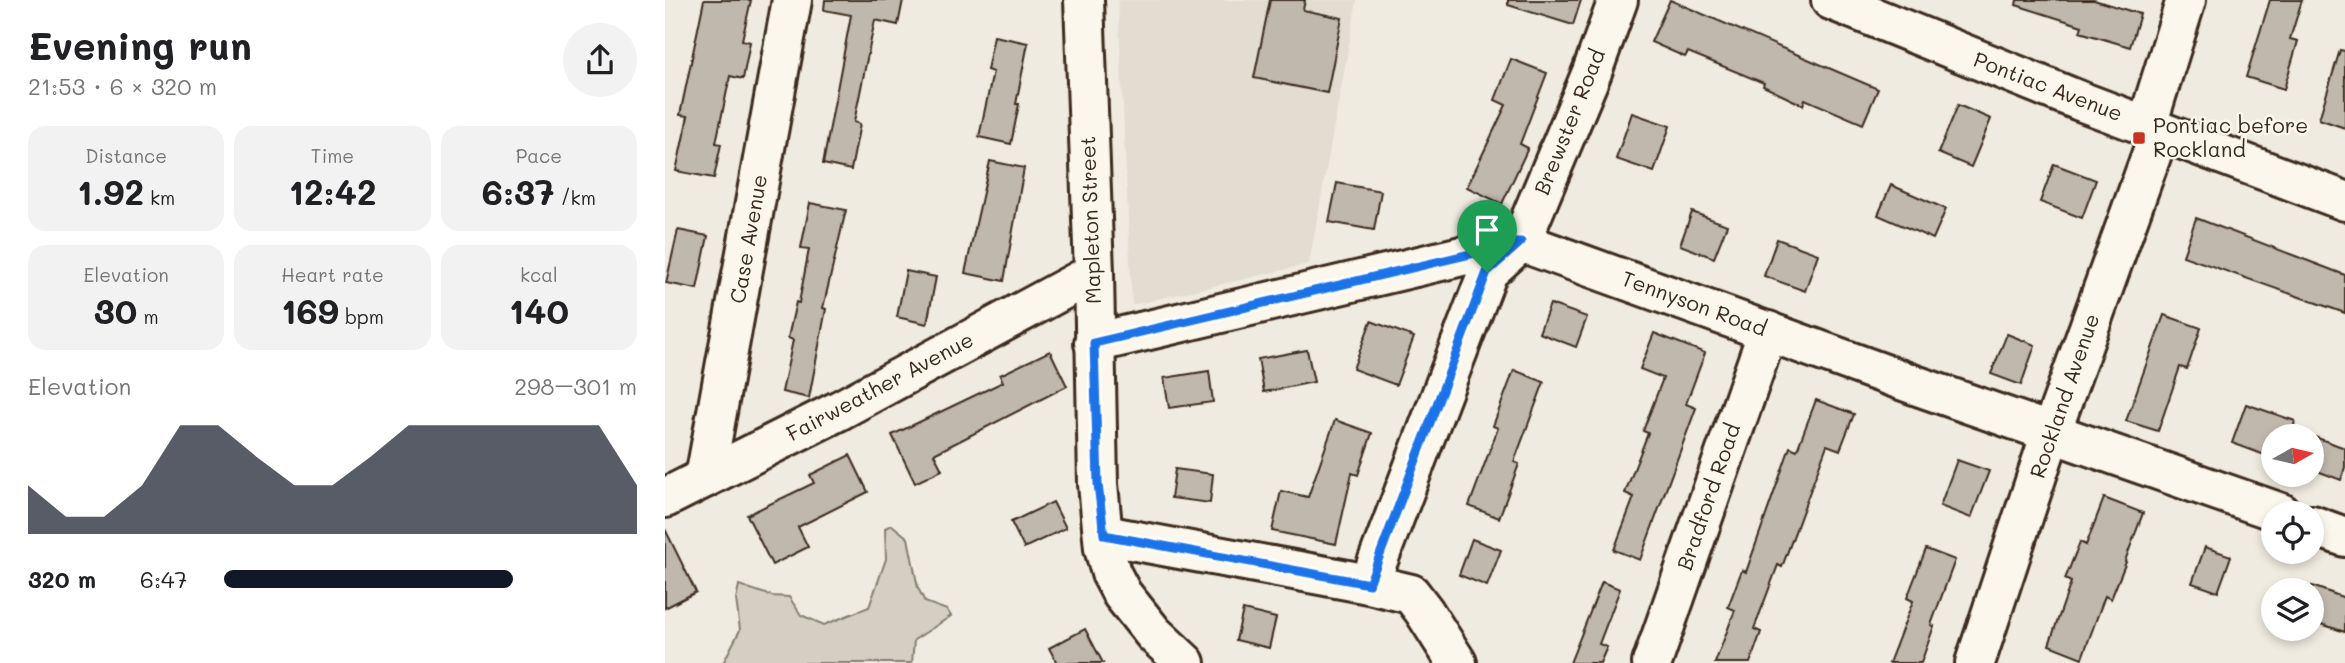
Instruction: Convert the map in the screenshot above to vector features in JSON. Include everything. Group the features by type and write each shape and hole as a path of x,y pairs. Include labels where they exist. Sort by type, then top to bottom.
{"street":[{"name":"Case Avenue","path":"705,478 792,0"},
{"name":"Mapleton Street","path":"1084,0 1094,273 1098,484 1104,548 1111,573 1122,594 1154,634 1185,663"},
{"name":"Brewster Road","path":"1369,584 1487,272 1521,242 1592,72 1618,0"},
{"name":"Pontiac Avenue","path":"1831,0 1890,11 2080,101 2345,201"},
{"name":"Rockland Avenue","path":"1975,663 2154,128 2186,0"},
{"name":"Tennyson Road","path":"1521,242 2261,506"},
{"path":"1094,343 1521,242"},
{"name":"Fairweather Avenue","path":"665,498 840,410 1094,273"},
{"name":"Bradford Road","path":"1652,663 1768,331"},
{"path":"2324,529 2345,537"},
{"path":"1104,535 1411,594 1457,663"}],"shaded area":[{"path":"1118,0 1357,0 1309,264 1132,305"},
{"path":"892,525 908,538 918,588 925,602 947,610 951,616 914,640 912,663 723,663 740,630 736,599 739,585 772,596 789,597 801,615 824,625 869,607 886,559 885,528"}],"building":[{"path":"704,0 751,0 742,40 750,42 743,79 730,76 716,143 721,144 714,178 676,171 688,116 680,115"},
{"path":"825,0 903,0 898,25 875,20 854,122 860,124 851,170 823,164 851,15 824,10"},
{"path":"1270,0 1305,0 1303,10 1342,18 1327,93 1254,78"},
{"path":"1508,0 1581,0 1573,25 1508,5"},
{"path":"1670,0 1878,89 1863,124 1805,99 1803,105 1763,86 1764,83 1688,52 1685,57 1651,42"},
{"path":"2017,0 2094,0 2140,14 2130,47 2080,32 2082,26 2016,5"},
{"path":"2270,0 2302,0 2290,39 2298,41 2284,89 2246,77"},
{"path":"994,36 1028,43 1011,144 979,137 993,72 987,70"},
{"path":"2340,50 2345,51 2345,128 2319,119"},
{"path":"1511,59 1547,73 1520,144 1528,148 1502,204 1467,187 1506,105 1495,100"},
{"path":"1958,105 1991,119 1971,167 1938,153"},
{"path":"1632,113 1670,126 1654,172 1616,159"},
{"path":"990,161 1024,168 1004,281 965,273"},
{"path":"2054,164 2096,180 2082,218 2040,202"},
{"path":"1337,183 1381,191 1374,230 1329,222"},
{"path":"1891,185 1946,209 1933,239 1878,215"},
{"path":"810,203 846,210 823,308 826,309 809,398 782,392 793,340 788,338 796,302 799,303 809,249 801,248"},
{"path":"1692,212 1727,225 1714,258 1680,245"},
{"path":"2196,218 2345,275 2345,313 2183,256"},
{"path":"678,230 708,236 697,289 666,283"},
{"path":"1777,239 1818,254 1805,291 1764,276"},
{"path":"906,271 936,277 927,324 897,317"},
{"path":"1550,304 1587,317 1576,347 1539,333"},
{"path":"2164,315 2201,328 2187,369 2180,367 2158,431 2126,421"},
{"path":"1371,321 1414,337 1396,385 1353,369"},
{"path":"1654,333 1705,353 1686,404 1696,408 1640,560 1614,550 1634,497 1625,493 1648,433 1643,431 1663,378 1640,369"},
{"path":"2007,334 2035,345 2021,385 1991,374"},
{"path":"1307,350 1314,382 1264,392 1258,359"},
{"path":"1050,351 1067,386 934,454 942,470 915,483 892,435 1003,382 1000,375"},
{"path":"1514,370 1544,382 1514,462 1519,464 1499,518 1469,506 1498,428 1493,426"},
{"path":"1209,371 1213,402 1169,408 1164,378"},
{"path":"1816,400 1854,414 1840,450 1827,445 1782,567 1778,565 1754,629 1761,632 1750,663 1715,663 1735,610 1728,607 1742,570 1746,572 1790,447 1797,450"},
{"path":"2246,404 2295,421 2294,424 2261,424 2261,454 2232,443"},
{"path":"1335,420 1372,433 1358,475 1352,473 1336,544 1272,531 1281,491 1308,497"},
{"path":"2324,440 2345,448 2345,467 2341,480 2324,474"},
{"path":"850,455 868,492 798,527 808,547 772,565 747,515 814,483 810,475"},
{"path":"1957,460 1989,471 1971,518 1940,506"},
{"path":"1175,469 1213,474 1210,503 1171,498"},
{"path":"2104,498 2143,513 2111,599 2105,596 2082,658 2049,645 2071,582 2065,579 2080,542 2086,545"},
{"path":"1053,502 1066,528 1024,548 1011,522"},
{"path":"665,529 696,592 665,608"},
{"path":"1472,539 1501,550 1487,586 1459,575"},
{"path":"2205,547 2231,556 2218,592 2192,583"},
{"path":"1926,549 1955,560 1931,625 1934,626 1921,663 1889,663 1913,601 1907,598"},
{"path":"1602,582 1620,589 1599,644 1607,647 1600,663 1570,663"},
{"path":"2324,590 2345,598 2345,632 2324,625"},
{"path":"1243,610 1276,618 1269,648 1236,640"},
{"path":"1085,629 1103,663 1057,663 1049,648"}],"place":[{"name":"Pontiac before Rockland","path":"2139,138"}],"route":[{"path":"1521,242 1487,272 1369,584 1104,535 1098,484 1094,343 1521,242"}]}
